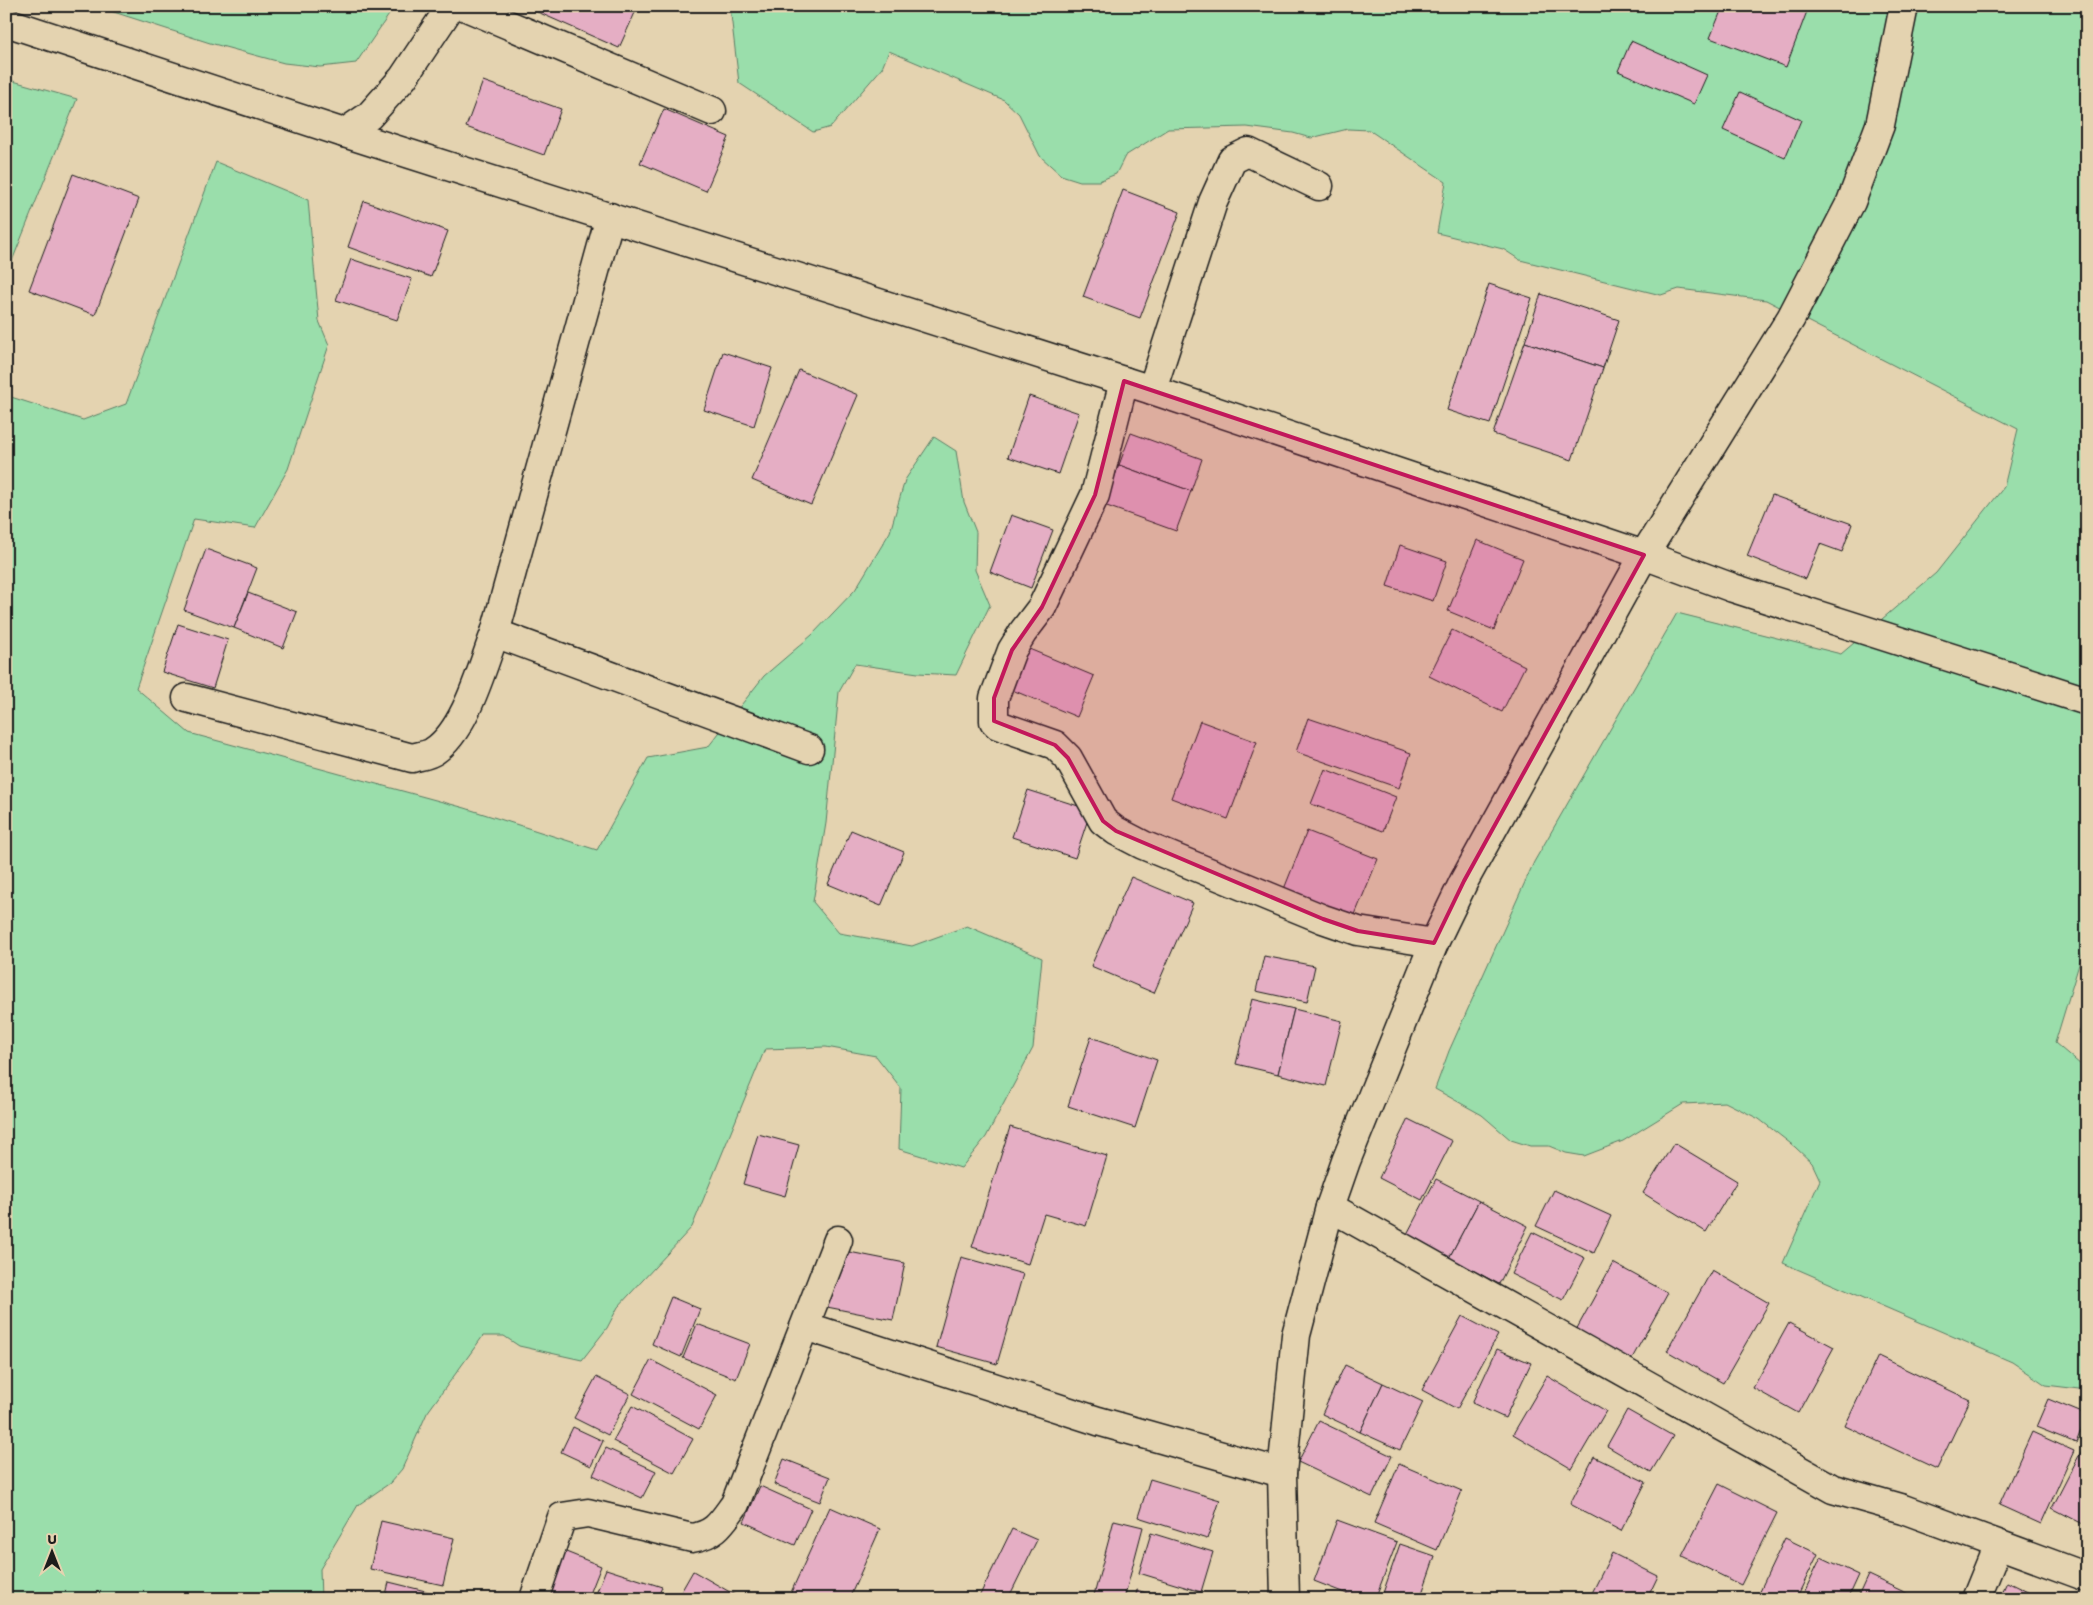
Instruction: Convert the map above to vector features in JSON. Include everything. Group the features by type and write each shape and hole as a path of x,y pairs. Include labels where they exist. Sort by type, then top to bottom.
{"street":[{"path":"344,133 369,116 403,78 450,6"},
{"path":"464,6 712,111"},
{"path":"1285,1599 1282,1473 1296,1335 1330,1207 1346,1161 1434,943 1464,881 1644,555 1791,318 1851,202 1880,125 1904,6"},
{"path":"6,22 344,133 1152,390 1644,555 1733,588 2087,701"},
{"path":"1152,390 1214,202 1232,160 1248,152 1319,186"},
{"path":"187,698 412,758 434,752 455,730 473,692 495,633 610,217"},
{"path":"1124,381 1095,495 1042,607 1012,650 994,698 994,721 998,726 1055,745 1068,758 1103,821 1116,831 1143,845 1323,919 1358,931 1434,943"},
{"path":"495,633 809,749"},
{"path":"1330,1207 1833,1489 1903,1509 2087,1577"},
{"path":"534,1599 562,1517 588,1513 692,1538 706,1536 716,1530 735,1504 838,1240"},
{"path":"805,1326 1098,1422 1282,1473"},
{"path":"1976,1599 1998,1545"}],"highlighted area":[{"path":"1124,381 1644,555 1464,881 1434,943 1358,931 1323,919 1116,831 1103,821 1068,758 1055,745 994,721 994,698 1012,650 1042,607 1095,495"}],"green space":[{"path":"95,6 395,6 356,63 320,67 284,63 210,43"},
{"path":"730,6 2087,6 2087,938 2055,1043 2087,1070 2087,1390 2046,1385 2012,1362 1783,1263 1820,1180 1812,1163 1795,1147 1759,1119 1725,1102 1683,1104 1623,1141 1584,1156 1566,1153 1549,1146 1530,1146 1511,1140 1482,1115 1435,1089 1449,1051 1534,862 1677,613 1841,654 1936,573 2004,487 2018,429 1766,300 1679,289 1661,295 1520,260 1503,249 1437,233 1446,182 1369,130 1348,129 1311,138 1293,133 1247,127 1168,129 1125,156 1116,174 1099,181 1080,181 1061,175 1040,156 1019,114 1004,100 889,51 882,68 831,127 813,132 739,83"},
{"path":"6,79 77,99 6,276"},
{"path":"216,162 308,200 319,321 329,345 288,469 255,528 194,519 136,688 189,733 465,808 597,850 648,758 708,747 764,676 812,635 855,590 890,532 905,480 934,437 956,451 964,502 976,532 975,570 990,605 956,675 918,673 855,664 839,692 826,823 813,902 839,933 912,946 967,926 1042,958 1033,1048 986,1137 961,1168 899,1149 901,1088 876,1056 826,1047 765,1049 692,1227 618,1307 607,1328 582,1360 519,1346 504,1336 483,1336 427,1413 402,1469 390,1483 358,1505 320,1569 321,1599 6,1599 6,365 11,397 83,420 126,404"}],"building":[{"path":"524,6 638,6 619,48"},
{"path":"1723,6 1809,6 1786,67 1710,38"},
{"path":"1631,41 1707,75 1694,104 1618,71"},
{"path":"483,81 561,109 544,155 466,127"},
{"path":"1740,92 1801,120 1785,158 1723,130"},
{"path":"664,109 729,137 706,191 640,163"},
{"path":"73,174 139,199 95,315 29,290"},
{"path":"1123,190 1180,212 1140,318 1083,297"},
{"path":"364,201 448,231 431,277 348,247"},
{"path":"351,259 412,279 397,320 336,300"},
{"path":"1489,284 1532,298 1490,424 1447,410"},
{"path":"1541,294 1619,320 1603,368 1525,342"},
{"path":"1525,342 1603,368 1572,460 1493,434"},
{"path":"723,352 772,368 754,426 704,410"},
{"path":"799,370 858,395 811,505 752,480"},
{"path":"1029,396 1079,413 1058,474 1008,457"},
{"path":"1131,433 1202,459 1191,491 1119,465"},
{"path":"1119,465 1191,491 1176,531 1104,505"},
{"path":"1772,495 1852,524 1842,552 1820,544 1806,579 1747,556"},
{"path":"1011,515 1053,530 1031,588 990,572"},
{"path":"1477,540 1523,559 1494,630 1448,611"},
{"path":"1400,545 1447,561 1433,601 1387,586"},
{"path":"206,549 257,568 234,628 184,610"},
{"path":"248,593 297,612 283,648 234,628"},
{"path":"178,624 228,640 213,688 162,672"},
{"path":"1452,630 1525,666 1502,712 1429,676"},
{"path":"1022,646 1094,676 1077,717 1005,687"},
{"path":"1308,718 1411,753 1399,788 1296,752"},
{"path":"1200,721 1257,742 1228,819 1171,798"},
{"path":"1325,769 1396,797 1383,831 1311,804"},
{"path":"1028,790 1091,810 1075,858 1012,837"},
{"path":"851,830 904,852 881,906 828,884"},
{"path":"1307,831 1378,859 1354,917 1284,889"},
{"path":"1131,877 1193,903 1154,993 1091,966"},
{"path":"1264,956 1315,966 1307,1002 1256,991"},
{"path":"1252,999 1294,1009 1278,1074 1236,1064"},
{"path":"1294,1009 1342,1021 1326,1086 1278,1074"},
{"path":"2087,1013 2087,1035 2079,1033"},
{"path":"1091,1037 1157,1060 1135,1128 1068,1106"},
{"path":"1408,1119 1452,1141 1422,1200 1379,1178"},
{"path":"1010,1127 1107,1156 1086,1226 1044,1214 1028,1264 972,1247"},
{"path":"758,1134 799,1145 785,1196 743,1184"},
{"path":"1674,1143 1737,1181 1706,1232 1643,1193"},
{"path":"1436,1179 1479,1201 1449,1258 1406,1236"},
{"path":"1554,1190 1611,1216 1594,1253 1536,1226"},
{"path":"1479,1201 1528,1226 1499,1284 1449,1258"},
{"path":"1532,1232 1585,1258 1563,1300 1511,1274"},
{"path":"839,1250 905,1263 893,1320 827,1307"},
{"path":"961,1257 1023,1274 997,1364 936,1347"},
{"path":"1613,1263 1668,1293 1630,1362 1575,1332"},
{"path":"1712,1270 1769,1303 1723,1383 1667,1351"},
{"path":"671,1297 700,1309 681,1357 652,1344"},
{"path":"1462,1316 1498,1335 1457,1409 1422,1390"},
{"path":"1789,1323 1834,1347 1798,1413 1753,1388"},
{"path":"697,1324 750,1344 736,1379 683,1358"},
{"path":"1497,1349 1531,1363 1505,1418 1472,1403"},
{"path":"1878,1356 1970,1400 1937,1469 1845,1426"},
{"path":"651,1360 717,1395 699,1429 633,1394"},
{"path":"1345,1365 1383,1383 1360,1432 1322,1414"},
{"path":"1547,1376 1606,1411 1572,1469 1513,1434"},
{"path":"596,1377 630,1394 608,1435 574,1418"},
{"path":"1383,1383 1423,1402 1400,1450 1360,1432"},
{"path":"2048,1399 2087,1415 2076,1443 2036,1427"},
{"path":"632,1406 693,1439 674,1473 613,1441"},
{"path":"1627,1410 1673,1436 1651,1472 1607,1446"},
{"path":"1319,1421 1392,1456 1372,1497 1298,1462"},
{"path":"573,1427 603,1441 591,1466 561,1452"},
{"path":"2032,1432 2074,1451 2041,1524 1999,1505"},
{"path":"2084,1446 2087,1448 2087,1526 2052,1508"},
{"path":"606,1448 656,1471 642,1498 593,1475"},
{"path":"1594,1457 1646,1482 1621,1531 1570,1504"},
{"path":"784,1459 830,1477 820,1502 774,1484"},
{"path":"1399,1464 1462,1491 1437,1550 1374,1523"},
{"path":"1150,1479 1220,1500 1207,1539 1138,1517"},
{"path":"1719,1484 1777,1513 1741,1585 1682,1556"},
{"path":"760,1486 811,1509 795,1545 744,1522"},
{"path":"830,1507 880,1529 849,1599 788,1599"},
{"path":"1114,1520 1143,1527 1124,1599 1093,1599"},
{"path":"1337,1520 1397,1542 1375,1599 1360,1599 1314,1581"},
{"path":"381,1521 454,1538 443,1585 370,1569"},
{"path":"1012,1529 1037,1540 1008,1599 978,1599"},
{"path":"1151,1533 1213,1552 1201,1592 1139,1573"},
{"path":"1785,1538 1818,1554 1796,1599 1756,1599"},
{"path":"1400,1544 1435,1556 1420,1599 1381,1599"},
{"path":"561,1550 601,1566 588,1599 543,1599"},
{"path":"1612,1553 1658,1576 1647,1599 1590,1597"},
{"path":"1821,1557 1859,1575 1848,1599 1801,1599"},
{"path":"606,1569 662,1587 657,1599 594,1599"},
{"path":"693,1571 742,1599 677,1599"},
{"path":"1868,1575 1919,1599 1857,1599"},
{"path":"389,1582 458,1599 385,1599"},
{"path":"2007,1582 2042,1599 1999,1599"},
{"path":"1137,1590 1164,1599 1135,1599"}]}
